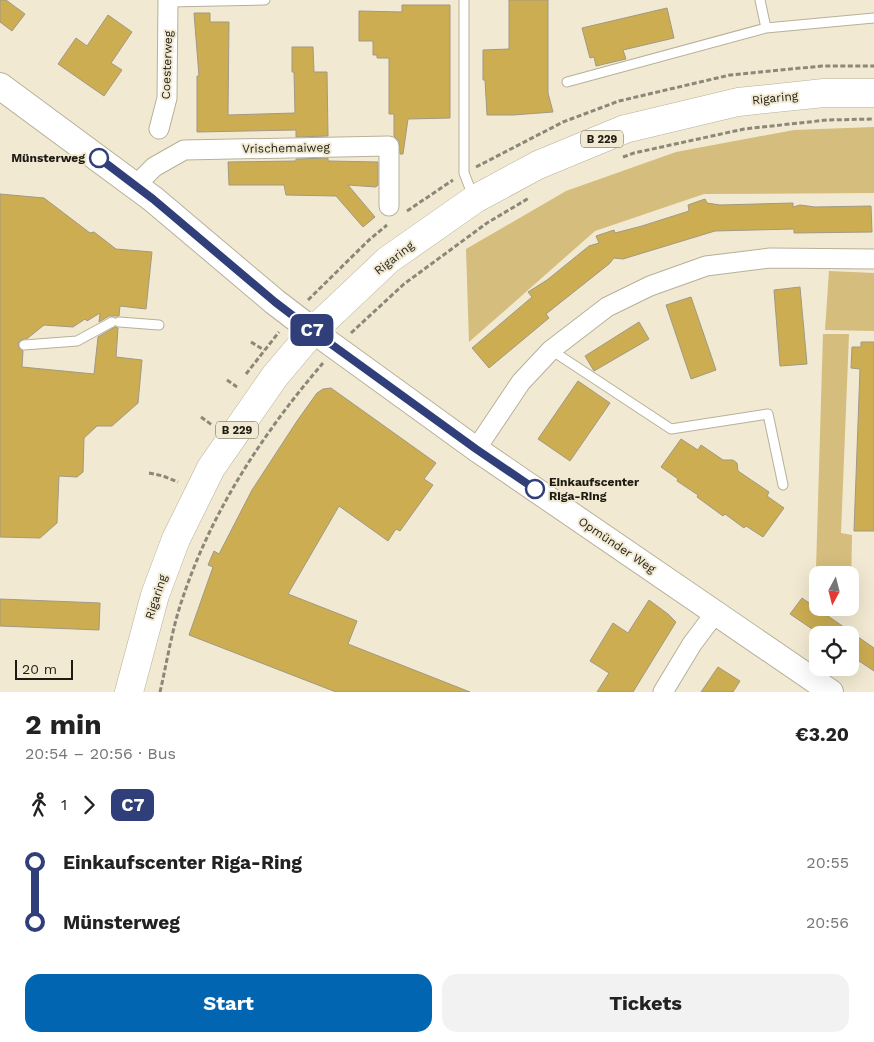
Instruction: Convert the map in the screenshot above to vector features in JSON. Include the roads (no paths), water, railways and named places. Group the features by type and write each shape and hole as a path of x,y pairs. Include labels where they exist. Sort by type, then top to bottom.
{"main road":[{"name":"Opmünder Weg","path":"0,86 153,199 275,302 313,331"},
{"name":"Rigaring","path":"129,692 155,595 176,539 211,468 275,376 313,331 388,260 475,199 538,165 625,129 738,102 824,93 874,93"}],"street":[{"name":"Coesterweg","path":"159,129 167,98 168,1"},
{"name":"Vrischemaiweg","path":"135,186 154,167 184,150 389,146 389,206"},
{"path":"476,449 521,382 551,350 607,307 650,286 706,266 770,258 874,259"},
{"name":"Opmünder Weg","path":"313,331 476,449 832,692"},
{"path":"663,692 692,644 716,612"}],"lane":[{"path":"168,1 265,0"},
{"path":"464,0 464,173 475,199"},
{"path":"760,0 766,28"},
{"path":"566,82 766,28 874,18"},
{"path":"24,345 77,341 115,322 159,325"},
{"path":"551,350 671,429 768,414 784,485"}],"place":[{"name":"Münsterweg","path":"99,158"},
{"name":"Einkaufscenter Riga-Ring","path":"535,489"}]}
